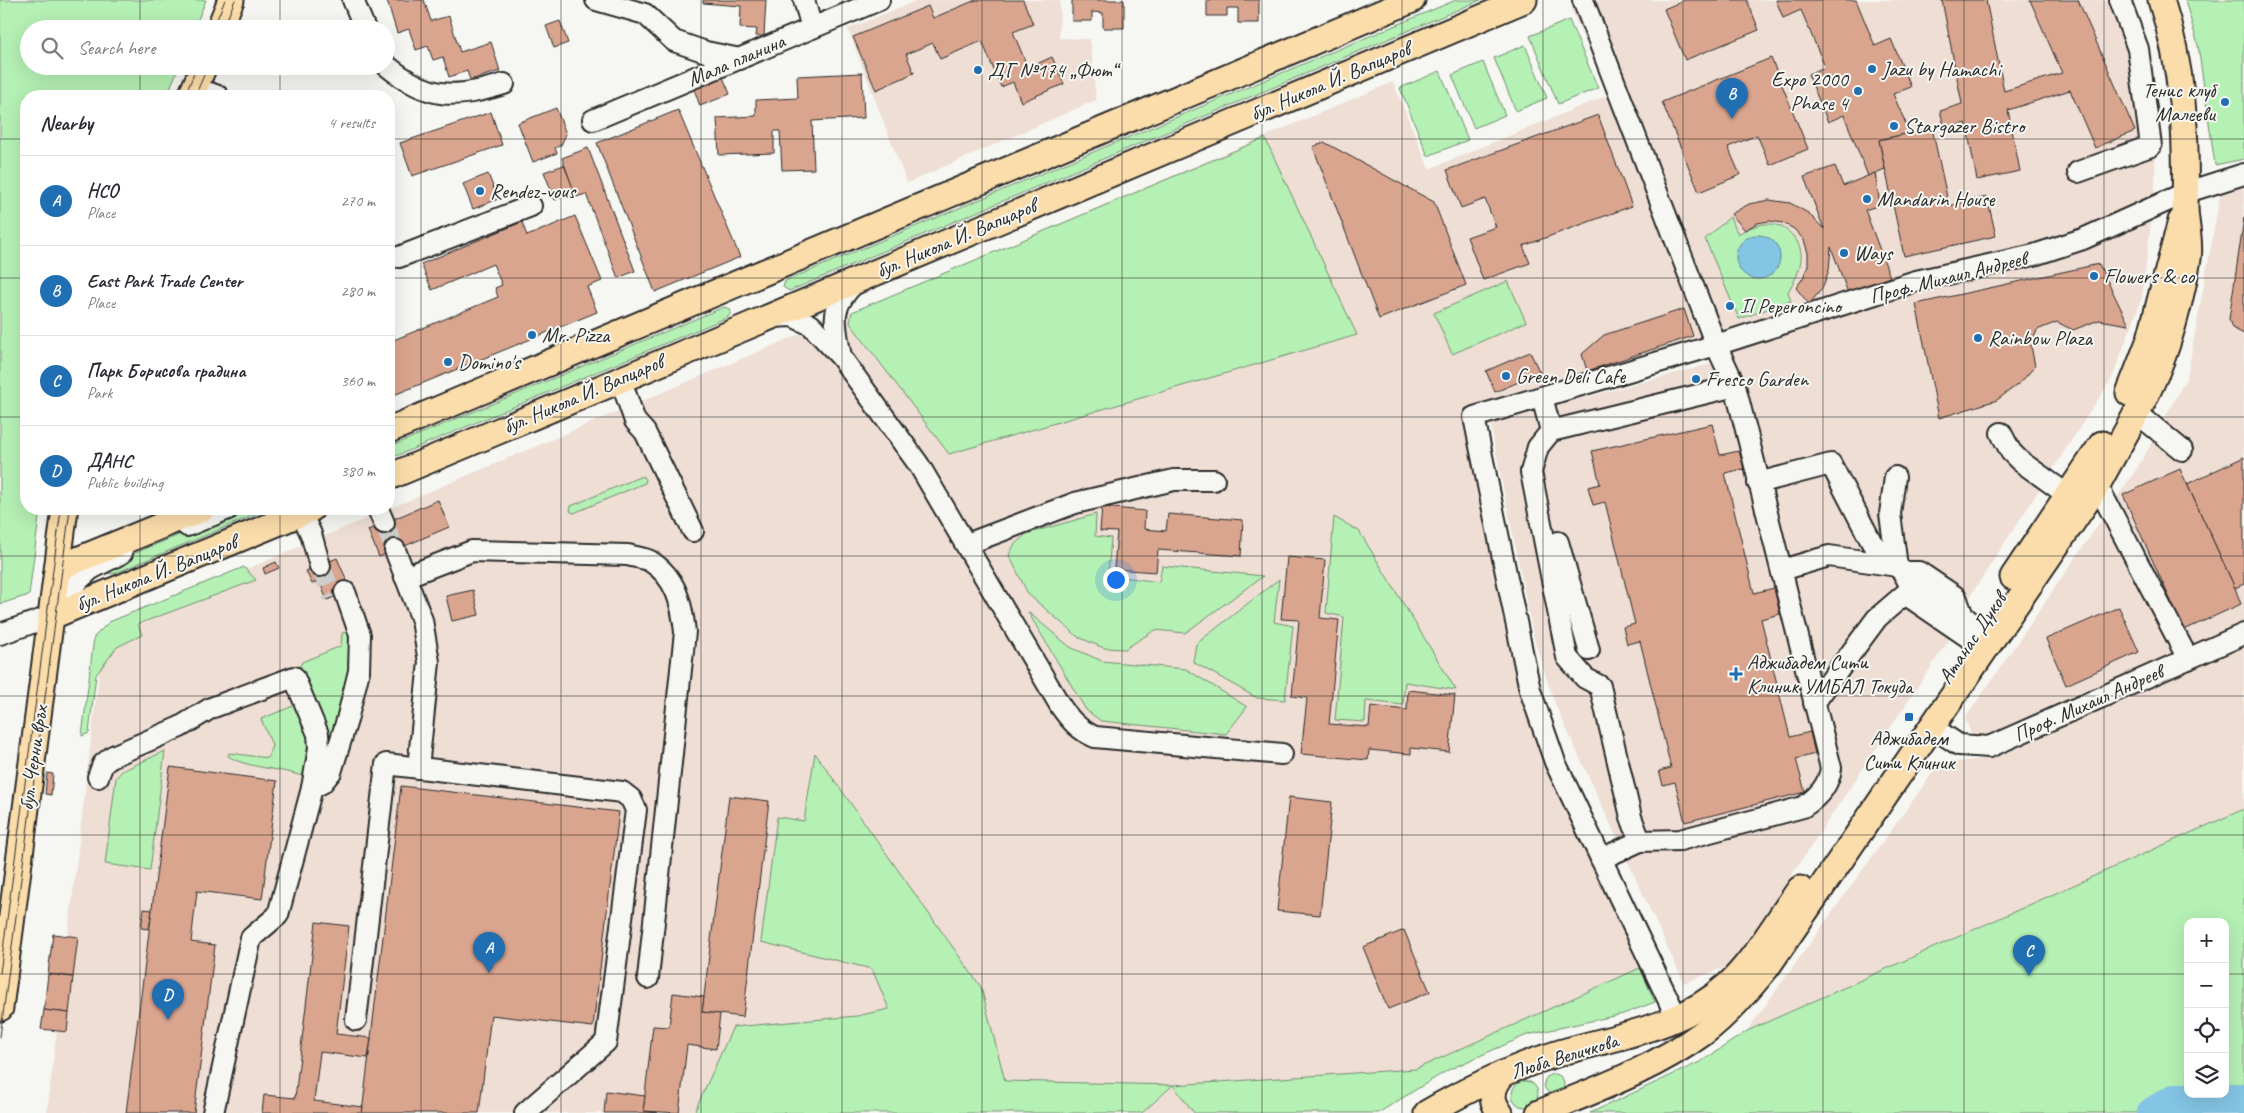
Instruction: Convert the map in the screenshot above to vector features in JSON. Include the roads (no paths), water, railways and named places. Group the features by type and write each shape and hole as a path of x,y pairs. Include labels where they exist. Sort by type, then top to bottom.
{"main road":[{"path":"223,20 231,0"},
{"name":"бул. Никола Й. Вапцаров","path":"395,427 1412,0"},
{"name":"бул. Никола Й. Вапцаров","path":"395,475 624,387 767,318 1524,0"},
{"name":"Атанас Дуков","path":"1746,993 1767,967 2095,489 2138,414 2168,342 2188,257 2187,153 2181,93 2173,42 2161,0"},
{"path":"205,75 206,90"},
{"name":"Атанас Дуков","path":"1677,1018 1714,996 1740,973 1829,850 1971,628 2069,496 2108,436 2141,365 2157,314 2170,254 2186,199"},
{"path":"750,279 767,318"},
{"name":"бул. Черни връх","path":"0,1008 64,515"},
{"name":"бул. Никола Й. Вапцаров","path":"58,568 187,515"},
{"name":"бул. Никола Й. Вапцаров","path":"52,616 308,518"},
{"name":"Люба Величкова","path":"1547,1111 1623,1079 1704,1033 1746,993"},
{"name":"Люба Величкова","path":"1427,1113 1503,1074 1547,1057 1651,1030 1677,1018"},
{"path":"1609,1041 1619,1042 1628,1047 1633,1055 1633,1066 1623,1079"},
{"path":"1500,1113 1496,1107 1493,1093 1495,1084 1503,1074"}],"street":[{"path":"353,0 361,20"},
{"path":"596,0 645,14 674,41 706,52 740,59"},
{"name":"Мала планина","path":"594,120 879,0"},
{"path":"1583,0 1716,345 1735,386 1830,768 1830,777 1816,799 1803,807 1680,840 1640,841 1601,859 1677,1018"},
{"path":"2078,172 2151,146 2138,49 2120,0"},
{"path":"803,1 812,28"},
{"path":"395,72 424,89 445,95 471,94 504,84"},
{"name":"Проф. Михаил Андреев","path":"1601,859 1555,762 1530,690 1474,417 1716,345 1916,280 2034,255 2083,239 2244,174"},
{"path":"398,258 531,206"},
{"path":"841,357 834,314 842,295 861,278"},
{"path":"767,318 792,316 812,325 841,357 919,465 1072,723 1083,732 1095,738 1282,754"},
{"path":"1640,841 1631,817 1600,686 1585,678 1567,657 1531,472 1538,447 1551,430 1735,386"},
{"path":"624,387 638,404 644,420 645,432 693,531"},
{"path":"1542,397 1551,430"},
{"path":"2138,414 2182,450"},
{"path":"2002,433 2011,452 2020,461 2069,496"},
{"path":"1538,447 1564,567 1589,650"},
{"path":"1758,483 1831,464 1872,543 1900,569 1910,585 1971,628"},
{"path":"1895,477 1890,514 1900,569"},
{"path":"966,544 1075,503 1174,480 1214,480"},
{"path":"2095,489 2103,496 2188,659"},
{"path":"52,616 79,580 91,569 119,554 213,515"},
{"path":"308,518 327,550 325,563"},
{"path":"395,550 422,620 428,662 418,768"},
{"path":"406,577 472,551 628,555 650,561 666,576 676,590 682,608 685,632 648,978"},
{"path":"1782,570 1829,556 1900,569"},
{"path":"312,788 322,783 331,772 353,700 359,671 360,635 341,616 339,594"},
{"path":"1814,703 1877,618 1905,594 1971,628"},
{"name":"бул. Никола Й. Вапцаров","path":"2,632 52,616"},
{"name":"Проф. Михаил Андреев","path":"1932,726 1959,745 1989,747 2244,634"},
{"path":"98,777 103,764 113,756 180,728 211,708 294,677 318,734 319,748 312,788 278,915 251,938 213,1113"},
{"path":"356,1020 386,764 622,792 631,799 636,810 606,1042 525,1113"}],"water":[{"path":"1754,235 1762,235 1774,241 1780,257 1774,273 1762,279 1754,279 1742,273 1736,261 1736,253 1742,241"}],"waterway":[{"path":"2153,1113 2176,1099 2244,1099"}],"tunnel":[{"path":"384,523 395,550"},
{"path":"320,566 333,597"}],"tram line":[{"path":"217,20 225,0"},
{"path":"227,20 235,0"},
{"path":"187,90 193,75"},
{"path":"198,90 204,75"},
{"path":"0,973 60,515"},
{"path":"0,1037 69,515"}],"place":[{"name":"Jazu by Hamachi","path":"1872,69"},
{"name":"ДГ №174 „Фют“","path":"978,70"},
{"name":"Expo 2000 Phase 4","path":"1858,91"},
{"name":"Тенис клуб Малееви","path":"2225,102"},
{"name":"East Park Trade Center","path":"1732,119"},
{"name":"Stargazer Bistro","path":"1894,126"},
{"name":"Rendez-vous","path":"480,191"},
{"name":"Mandarin House","path":"1867,199"},
{"name":"Ways","path":"1844,253"},
{"name":"Flowers & co","path":"2094,276"},
{"name":"Il Peperoncino","path":"1730,306"},
{"name":"Mr. Pizza","path":"532,335"},
{"name":"Rainbow Plaza","path":"1978,338"},
{"name":"Domino's","path":"448,362"},
{"name":"Green Deli Cafe","path":"1506,376"},
{"name":"Fresco Garden","path":"1696,379"},
{"name":"Аджибадем Сити Клиник УМБАЛ Токуда","path":"1736,674"},
{"name":"Аджибадем Сити Клиник","path":"1909,717"},
{"name":"НСО","path":"489,973"},
{"name":"Парк Борисова градина","path":"2029,976"},
{"name":"ДАНС","path":"168,1020"}]}
